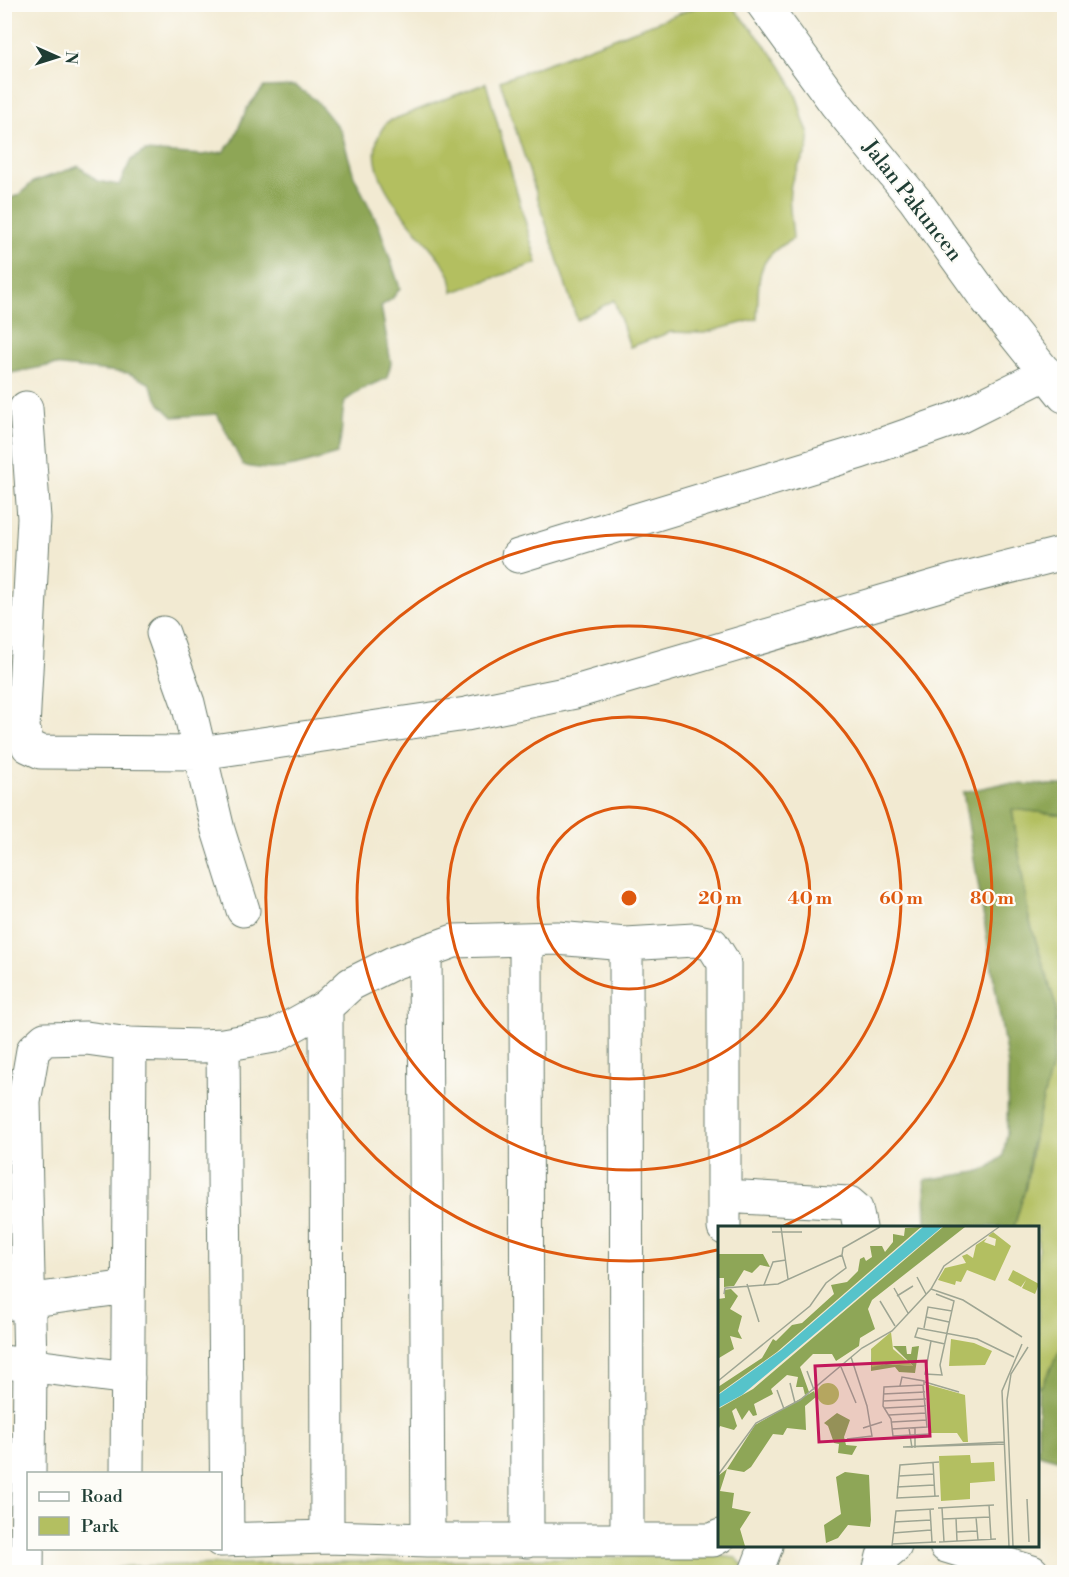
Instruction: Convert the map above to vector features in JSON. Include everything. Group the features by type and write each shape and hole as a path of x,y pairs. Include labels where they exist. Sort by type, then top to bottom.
{"street":[{"name":"Jalan Pakuncen","path":"763,4 836,104 915,200 987,300 1056,384"},
{"path":"518,556 860,452 1056,384"},
{"path":"26,408 34,518 23,728 28,746 41,752 200,753 466,714 575,692 953,580 1065,552"},
{"path":"163,633 188,703 218,830 243,910"},
{"path":"29,1472 17,1363 16,1304 24,1102 33,1050 45,1039 86,1038 130,1044 224,1046 274,1036 326,1007 351,984 454,941 526,941 557,938 626,944 694,940 712,944 724,963 724,1212 822,1214 849,1203 856,1209 860,1226"},
{"path":"526,941 527,1541"},
{"path":"626,944 627,1538"},
{"path":"425,952 428,1540"},
{"path":"326,1007 327,1537"},
{"path":"127,1472 130,1044"},
{"path":"224,1046 224,1540 327,1537 527,1541 627,1538 713,1540 718,1537"},
{"path":"16,1304 128,1287"},
{"path":"17,1363 128,1378"},
{"path":"756,1572 765,1547"},
{"path":"879,1572 883,1556 893,1547"},
{"path":"952,1547 1032,1572"},
{"path":"27,1550 27,1571"}],"green space":[{"path":"702,5 731,5 774,56 791,83 809,137 807,151 792,179 790,188 793,239 780,246 765,262 759,281 757,319 704,333 671,332 630,347 614,300 577,320 500,81"},
{"path":"486,83 537,263 453,292 450,276 442,262 403,214 380,177 375,158 377,140 387,122"},
{"path":"295,86 316,100 341,131 354,176 379,226 400,288 392,299 381,306 391,363 387,378 362,389 345,401 337,454 279,468 255,468 243,465 217,414 173,417 160,404 149,383 128,373 53,365 5,374 5,201 20,194 33,182 79,166 97,181 119,185 131,160 145,151 202,155 223,152 233,141 247,108 264,87"},
{"path":"1001,784 1064,785 1064,815 1012,809 1029,919 1056,1006 1053,1061 1031,1146 1026,1186 1014,1226 926,1226 925,1180 977,1172 988,1168 1003,1156 1007,1134 1008,1066 963,792"},
{"path":"1012,809 1064,815 1064,1342 1042,1386 1039,1388 1039,1226 1014,1226 1026,1186 1056,1006 1029,919"},
{"path":"1064,1342 1064,1461 1039,1454 1039,1387"},
{"path":"710,1555 736,1558 743,1565 743,1572 94,1572 127,1566"}]}
